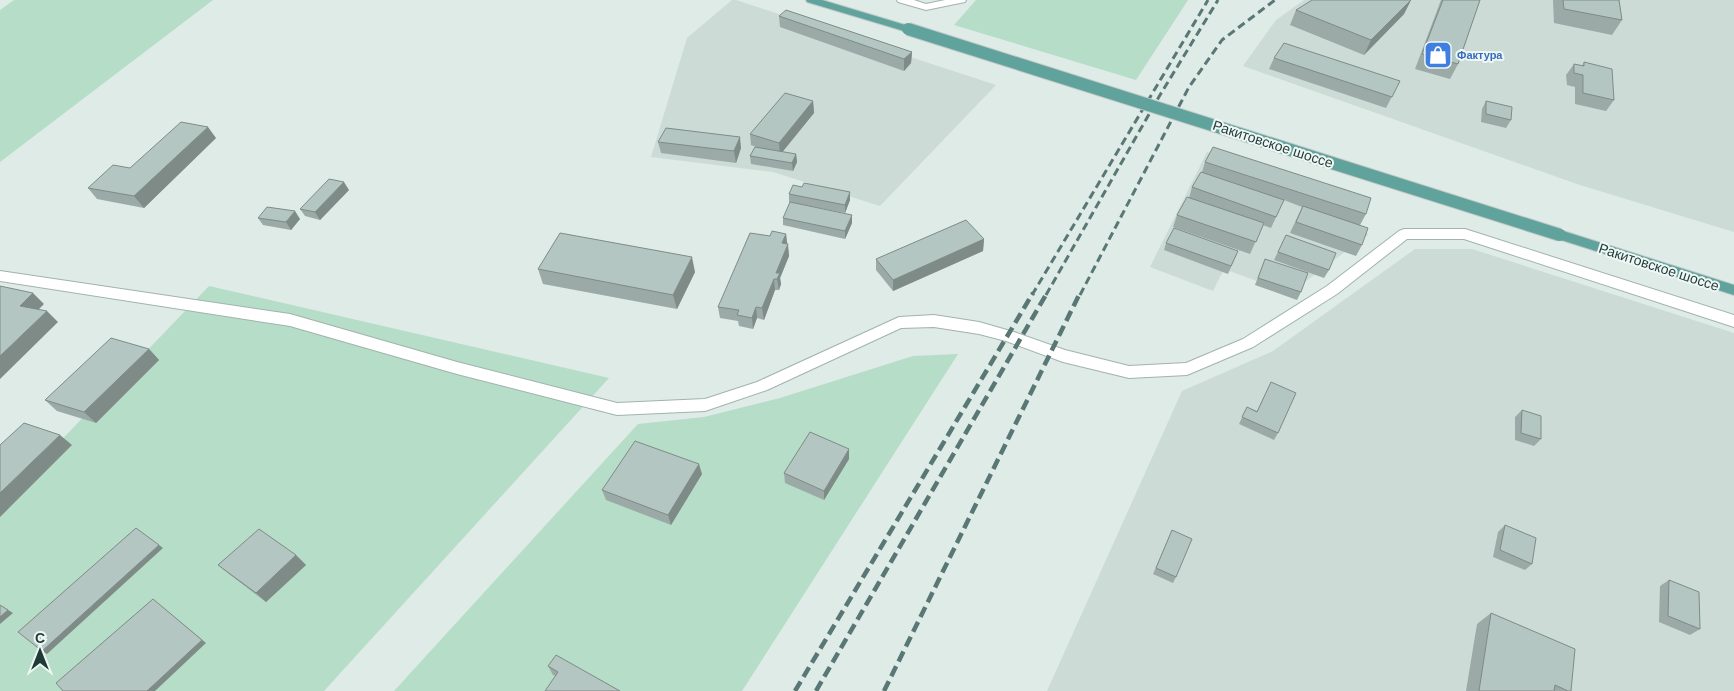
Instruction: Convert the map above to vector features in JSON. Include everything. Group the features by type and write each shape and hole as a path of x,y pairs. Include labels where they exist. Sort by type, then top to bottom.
{"main road":[{"name":"Ракитовское шоссе","path":"811,0 1734,290"}],"street":[{"path":"902,0 926,7 956,3 961,0"},
{"path":"0,276 290,320 457,368 617,409 705,405 762,386 899,323 934,321 980,328 1009,336 1063,356 1129,372 1187,369 1248,343 1332,290 1404,234 1465,234 1734,321"}],"shaded area":[{"path":"732,0 996,85 880,206 773,172 651,157 687,38"},
{"path":"1304,0 1734,0 1734,232 1580,185 1243,66 1276,20"},
{"path":"1207,152 1365,201 1355,229 1369,234 1290,293 1224,269 1213,291 1150,267"},
{"path":"1415,249 1472,249 1734,333 1734,691 1047,691 1182,391 1273,351"}],"green space":[{"path":"14,0 213,0 0,162 0,10"},
{"path":"976,0 1188,0 1136,80 954,25"},
{"path":"209,286 609,378 324,691 0,691 0,504"},
{"path":"958,354 742,691 394,691 638,424 704,417 780,398 913,356"}],"building":[{"path":"1312,0 1411,0 1371,40 1296,10"},
{"path":"1443,0 1480,0 1458,64 1422,54"},
{"path":"1563,0 1619,0 1622,20 1564,9"},
{"path":"786,10 912,52 904,59 779,16"},
{"path":"1284,43 1400,81 1392,97 1274,58"},
{"path":"1584,62 1612,69 1614,100 1583,93 1583,75 1574,73 1574,64 1584,66"},
{"path":"785,93 813,101 779,143 750,134"},
{"path":"1486,101 1512,107 1511,120 1486,114"},
{"path":"181,122 208,127 134,196 88,188 113,165 130,168"},
{"path":"666,128 740,137 734,151 658,142"},
{"path":"755,147 796,154 792,163 750,156"},
{"path":"1213,147 1371,198 1366,214 1205,162"},
{"path":"1201,172 1284,200 1276,217 1192,187"},
{"path":"329,179 344,182 315,212 300,209"},
{"path":"804,183 850,192 845,205 789,194 793,185 802,187"},
{"path":"1187,197 1264,223 1256,242 1177,215"},
{"path":"790,202 852,215 845,231 783,218"},
{"path":"1303,206 1368,228 1362,245 1296,222"},
{"path":"267,207 295,211 286,222 258,218"},
{"path":"966,220 984,239 893,280 876,259"},
{"path":"1174,228 1238,251 1231,266 1166,243"},
{"path":"772,231 786,234 782,243 788,244 776,273 780,273 777,279 774,279 762,308 756,307 752,318 737,315 739,310 718,307 750,233 770,236"},
{"path":"560,233 692,257 673,295 538,269"},
{"path":"1286,235 1336,253 1329,270 1278,252"},
{"path":"1265,259 1308,273 1301,292 1258,278"},
{"path":"0,286 33,293 20,306 47,311 0,356"},
{"path":"111,338 149,349 84,412 45,400"},
{"path":"1271,382 1296,393 1278,433 1242,417 1247,407 1257,412"},
{"path":"1522,410 1541,416 1541,439 1521,433"},
{"path":"24,423 60,435 0,493 0,445"},
{"path":"810,432 849,449 824,491 784,473"},
{"path":"635,441 699,464 668,515 602,490"},
{"path":"1505,525 1536,538 1532,564 1500,550"},
{"path":"136,528 159,545 42,651 18,632"},
{"path":"259,529 296,555 256,593 218,565"},
{"path":"1172,530 1192,539 1176,577 1156,568"},
{"path":"1669,580 1699,592 1700,629 1668,616"},
{"path":"153,599 202,640 147,691 63,691 56,683"},
{"path":"0,605 8,610 0,617"},
{"path":"1491,613 1575,649 1571,691 1555,685 1554,691 1479,691"},
{"path":"556,655 620,691 545,691 558,672 548,666"}],"railway":[{"path":"1032,295 1208,0"},
{"path":"1046,295 1160,95 1218,0"},
{"path":"1080,295 1189,87 1222,40 1275,0"},
{"path":"795,691 1033,293"},
{"path":"816,691 1047,293"},
{"path":"884,691 1080,293"}],"place":[{"name":"Фактура","path":"1438,55"}]}
